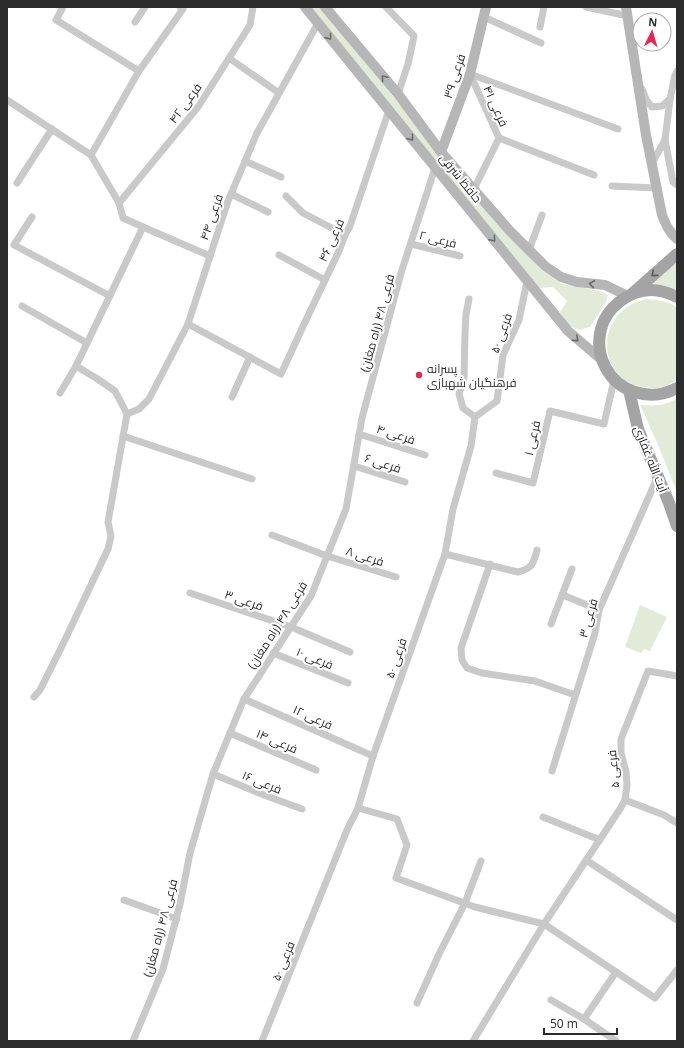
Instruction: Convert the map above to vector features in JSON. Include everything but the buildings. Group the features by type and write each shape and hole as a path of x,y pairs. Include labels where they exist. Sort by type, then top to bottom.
{"main road":[{"name":"حافظ شرقی","path":"305,7 568,331 602,360"},
{"name":"حافظ شرقی","path":"325,7 398,94 441,152 509,230 545,266 561,277 577,282 605,285 630,295"},
{"name":"فرعی ۳۹","path":"441,152 470,74 485,12"},
{"path":"627,12 646,135 662,216 666,226 677,239"},
{"path":"677,254 630,295 618,302 607,314 601,328 599,344 602,360 607,370 614,380 621,386 643,394 657,395 670,392 677,388"},
{"path":"630,295 650,290 668,292 677,297"},
{"name":"آیت الله غفاری","path":"629,390 638,429 677,526"}],"street":[{"path":"63,7 56,20 139,71"},
{"path":"135,22 145,7"},
{"path":"91,155 139,71 183,10 180,7"},
{"name":"فرعی ۴۲","path":"119,203 198,107 250,25 253,7"},
{"path":"386,7 414,36 408,64 398,94"},
{"path":"540,27 544,7"},
{"path":"586,7 627,12"},
{"path":"485,12 541,43"},
{"name":"فرعی ۴۴","path":"127,414 139,409 149,399 188,324 228,201 257,132 318,23"},
{"path":"229,58 280,93"},
{"path":"677,71 670,99 665,140 673,182 677,185"},
{"path":"470,74 618,129"},
{"name":"فرعی ۴۱","path":"470,74 498,138 474,189"},
{"path":"638,79 647,101 652,106 662,106 670,99"},
{"path":"7,100 91,155 119,203 123,218 210,256"},
{"name":"فرعی ۴۶","path":"250,357 281,374 350,226 388,110"},
{"path":"17,183 52,130"},
{"path":"498,138 594,175"},
{"path":"652,163 665,140"},
{"path":"245,161 281,177"},
{"name":"فرعی ۴۸ (راه مغان)","path":"133,1041 163,968 177,918 190,853 213,774 244,699 311,596 346,509 359,434 367,401 401,273 435,168"},
{"path":"612,186 656,188"},
{"path":"231,194 268,212"},
{"path":"286,196 303,213 345,235"},
{"path":"529,250 542,215"},
{"path":"32,217 14,245 110,296"},
{"path":"60,393 76,366 143,227"},
{"name":"فرعی ۲","path":"411,244 460,256"},
{"path":"279,255 325,280"},
{"name":"فرعی ۵۰","path":"262,1041 347,830 358,808 374,756 444,554 453,509 471,446 476,417 497,401 503,355 519,320 526,281"},
{"path":"469,299 466,314 464,379 459,394 463,408 476,417"},
{"path":"22,306 87,343"},
{"path":"188,324 250,357 232,397"},
{"path":"34,697 40,690 108,550 111,536 108,522 127,414 115,391 76,366"},
{"name":"فرعی ۱","path":"496,473 533,484 550,411 604,424 614,380"},
{"name":"فرعی ۴","path":"359,434 425,455"},
{"path":"123,436 252,479"},
{"name":"فرعی ۶","path":"354,466 405,482"},
{"name":"فرعی ۳","path":"552,771 596,633 600,610 658,476"},
{"path":"272,535 327,556"},
{"path":"444,554 518,572 527,570 532,565 537,550"},
{"name":"فرعی ۸","path":"327,556 396,577"},
{"path":"490,564 461,648 462,660 467,668 482,673 535,681 575,696"},
{"path":"551,624 572,569"},
{"name":"فرعی ۳","path":"190,593 291,627 350,652"},
{"path":"563,595 600,610"},
{"name":"فرعی ۱۰","path":"273,653 348,684"},
{"name":"فرعی ۵","path":"473,1041 544,924 620,810 625,800 627,785 626,772 621,753 621,739 648,671 677,676"},
{"name":"فرعی ۱۲","path":"244,699 374,756"},
{"name":"فرعی ۱۴","path":"230,733 316,770"},
{"name":"فرعی ۱۶","path":"213,774 302,809"},
{"path":"625,800 664,815 677,822"},
{"path":"358,808 397,819 407,845 396,878 465,902 475,907 544,924 655,998 677,970"},
{"path":"543,817 600,840"},
{"path":"417,1003 465,902 481,860"},
{"path":"586,860 677,920"},
{"path":"124,900 177,918"},
{"path":"584,1019 616,972"},
{"path":"551,1000 584,1019 616,1041"}],"green space":[{"path":"311,7 320,7 408,115 540,269 562,284 600,291 608,295 606,302 590,327 580,330 568,325 560,312 567,301 553,287 539,288"},
{"path":"677,261 677,295 651,282"},
{"path":"646,299 666,302 677,308 677,380 660,388 642,387 628,382 618,373 611,362 607,350 608,337 612,324 620,313 634,303"},
{"path":"677,398 677,492 640,405 659,405 668,403"},
{"path":"640,605 667,617 650,651 644,649 641,653 625,647"}],"place":[{"name":"پسرانه فرهنگیان شهبازی","path":"419,375"}]}
